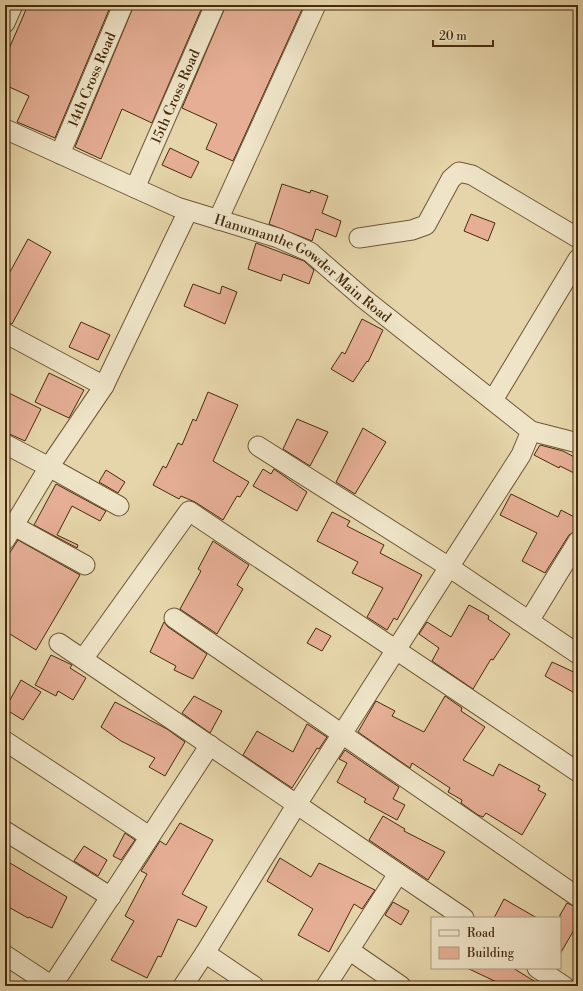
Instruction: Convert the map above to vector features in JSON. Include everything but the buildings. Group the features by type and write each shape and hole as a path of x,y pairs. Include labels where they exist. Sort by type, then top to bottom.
{"street":[{"path":"5,23 13,5"},
{"name":"14th Cross Road","path":"60,154 123,5"},
{"name":"15th Cross Road","path":"135,188 215,5"},
{"path":"218,220 316,5"},
{"name":"Hanumanthe Gowder Main Road","path":"5,130 188,211 278,238 310,252 363,298 493,400 531,432 578,443"},
{"path":"359,238 412,230 426,225 451,180 459,172 472,175 578,238"},
{"path":"85,566 9,533 50,467 104,386 188,211"},
{"path":"493,400 578,259"},
{"path":"5,333 104,386"},
{"path":"183,986 297,804 521,455 531,432"},
{"path":"5,444 50,467 119,506"},
{"path":"258,446 449,567 578,654"},
{"path":"83,659 189,511 578,772"},
{"path":"529,621 578,541"},
{"path":"174,618 578,897"},
{"path":"59,643 462,917"},
{"path":"5,740 149,836"},
{"path":"5,955 52,986 210,745"},
{"path":"5,831 111,897"},
{"path":"326,986 398,874"},
{"path":"349,950 401,986"},
{"path":"205,953 254,986"},
{"path":"538,969 564,986"}]}
